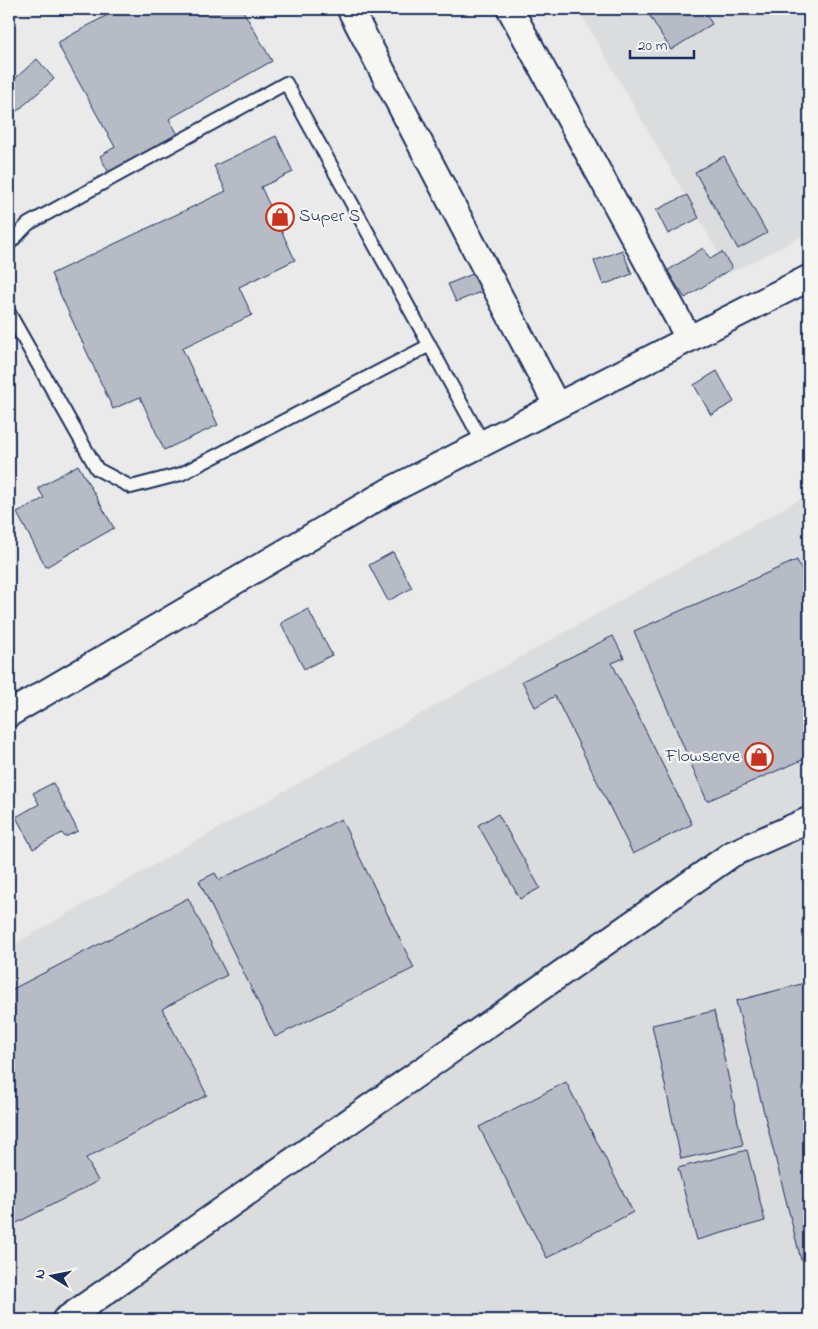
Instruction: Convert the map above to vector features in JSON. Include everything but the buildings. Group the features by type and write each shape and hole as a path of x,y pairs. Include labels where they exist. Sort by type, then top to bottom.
{"street":[{"path":"350,9 557,406"},
{"path":"510,9 689,338"},
{"path":"9,714 388,491 809,278"},
{"path":"65,1320 732,854 809,820"}],"lane":[{"path":"9,244 28,224 286,83 484,443"},
{"path":"9,312 97,469 131,487 181,474 430,345"}],"shaded area":[{"path":"578,9 809,9 809,233 730,273"},
{"path":"809,494 809,1320 9,1320 9,947"}],"place":[{"name":"Super S","path":"280,217"},
{"name":"Flowserve","path":"759,757"}]}
